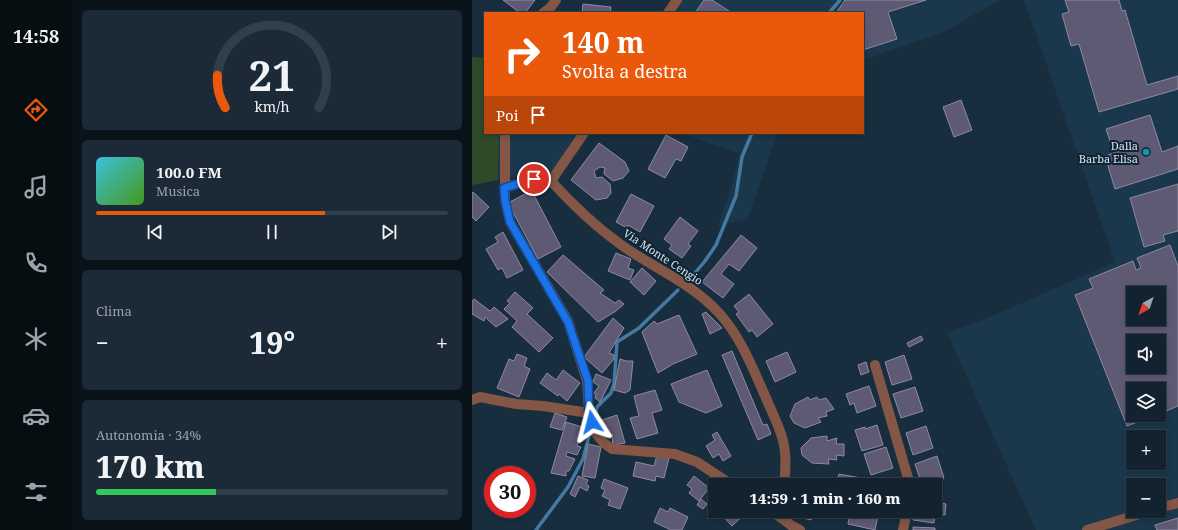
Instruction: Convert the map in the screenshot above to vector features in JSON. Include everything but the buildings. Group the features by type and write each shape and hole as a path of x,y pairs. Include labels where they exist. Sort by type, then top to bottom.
{"street":[{"path":"544,12 550,8 556,0"},
{"path":"669,12 678,0"},
{"path":"505,134 504,188 510,222 568,322 588,381 589,413 594,431 604,443 612,448 675,454 697,462 721,478"},
{"path":"504,188 534,179 551,181 583,134"},
{"name":"Via Monte Cengio","path":"551,181 566,198 601,230 641,258 692,289 719,313 739,340 782,435 785,454 785,478"},
{"path":"875,365 908,478"},
{"path":"472,400 480,397 516,404 543,406 589,413"},
{"path":"1166,506 1178,502"},
{"path":"782,518 800,530"},
{"path":"903,530 906,518"},
{"path":"1087,530 1127,518"}],"shaded area":[{"path":"673,0 1000,0 942,33 864,60 864,12 664,12"},
{"path":"1024,0 1178,0 1178,530 1036,530 947,333 985,319 1115,262"},
{"path":"499,134 577,134 552,171 498,180"},
{"path":"682,134 777,134 748,219 718,225 727,201 740,153"}],"green space":[{"path":"472,57 484,58 484,134 499,134 498,180 472,185"}],"waterway":[{"path":"830,12 840,0"},
{"path":"690,279 716,245 736,196 742,157 752,134"},
{"path":"595,416 597,407 611,393 614,384 617,342 639,328 678,290"},
{"path":"536,530 568,487 583,459 590,432"}],"place":[{"name":"Dalla Barba Elisa","path":"1146,152"}],"route":[{"path":"534,179 504,188 510,222 568,322 588,381 589,413 592,422"}]}
